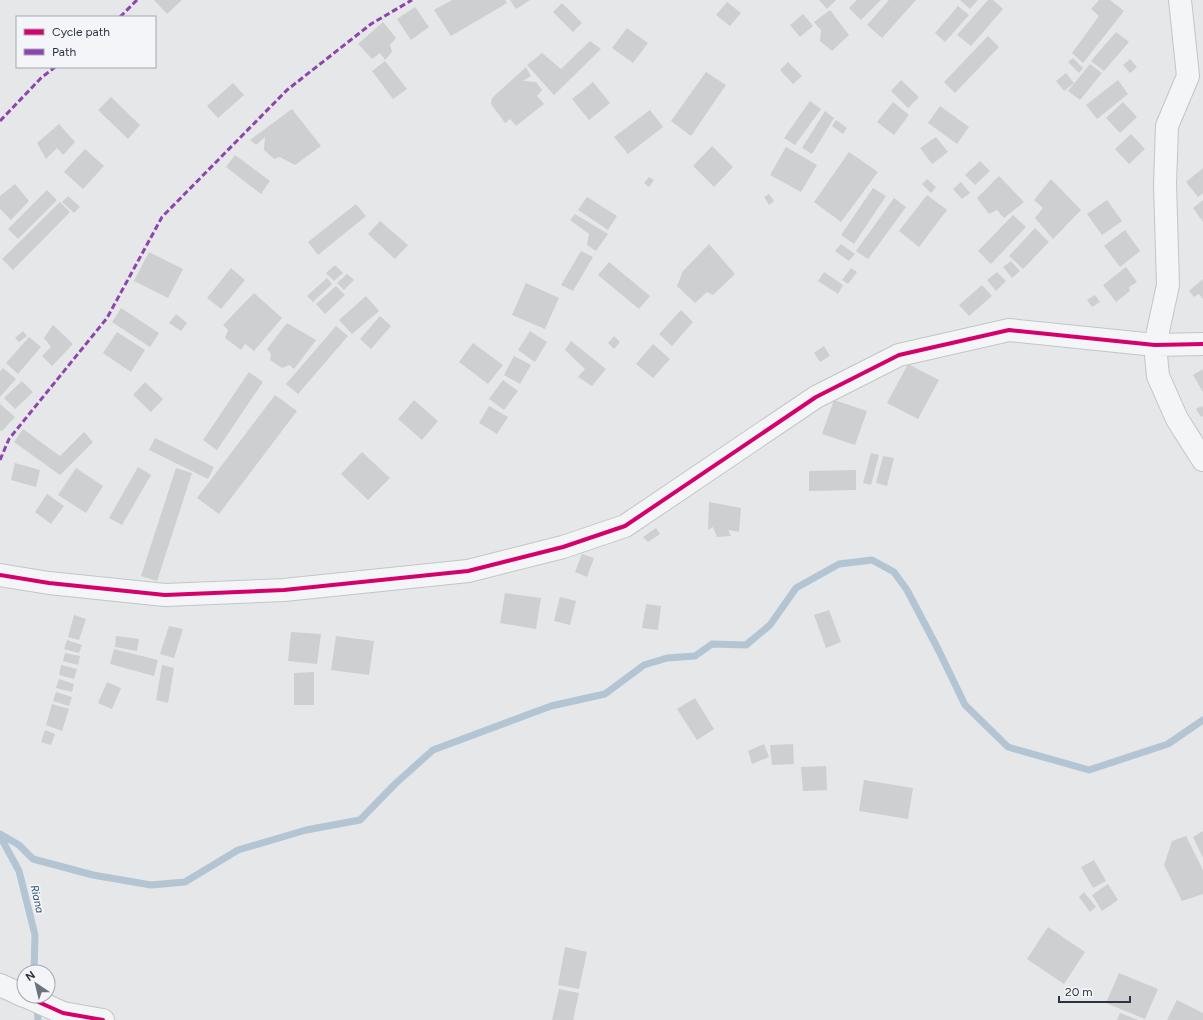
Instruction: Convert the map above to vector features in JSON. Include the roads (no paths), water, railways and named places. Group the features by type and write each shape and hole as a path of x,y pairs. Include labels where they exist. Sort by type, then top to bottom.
{"street":[{"path":"1180,0 1188,76 1167,126 1165,184 1168,285 1155,345 1158,376 1177,419 1203,460"},
{"path":"0,575 49,583 166,595 284,590 468,571 563,547 625,526 816,397 899,356 1009,330 1155,345 1203,344"},
{"path":"0,985 16,992"},
{"path":"42,1004 63,1013 103,1020"}],"waterway":[{"path":"0,834 19,845 33,859 93,875 151,885 185,882 238,850 306,830 360,820 395,784 433,750 551,706 605,694 644,665 667,658 695,656 712,644 746,645 770,625 796,588 839,564 872,560 894,572 907,590 965,705 1008,747 1089,770 1168,744 1203,720"},
{"name":"Riana","path":"0,836 19,871 35,935 34,964"},
{"name":"Riana","path":"37,1006 38,1020"}]}
